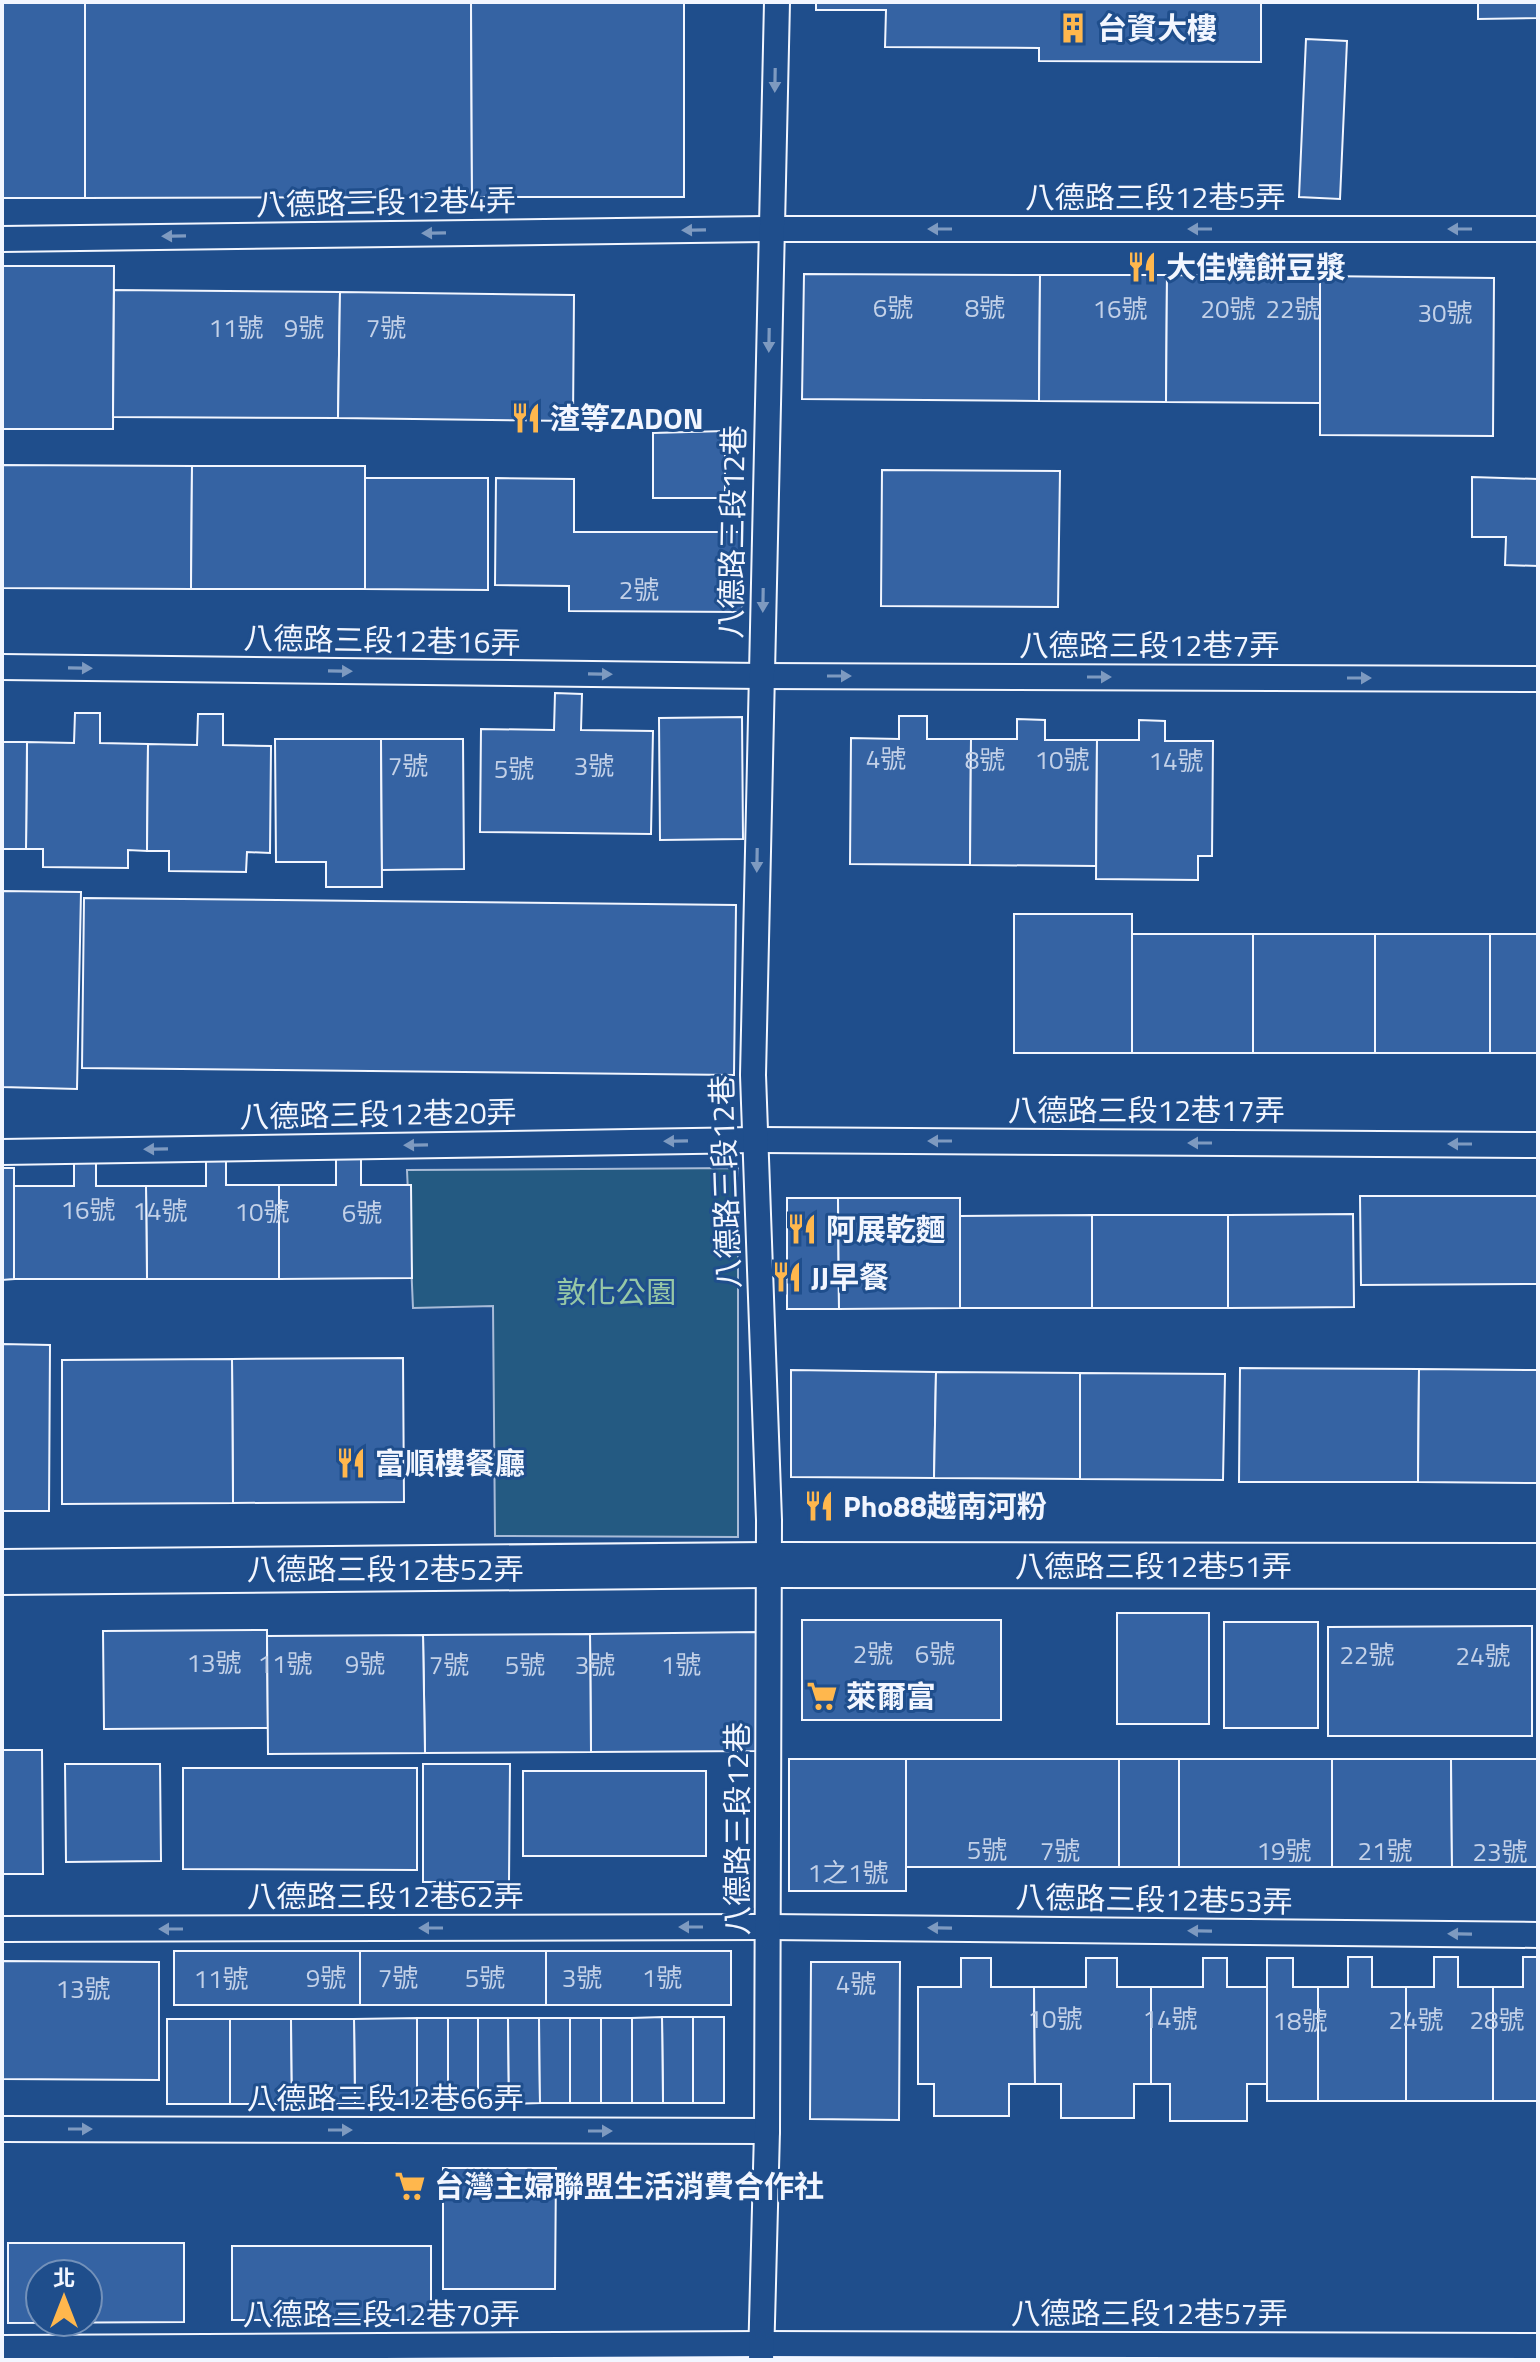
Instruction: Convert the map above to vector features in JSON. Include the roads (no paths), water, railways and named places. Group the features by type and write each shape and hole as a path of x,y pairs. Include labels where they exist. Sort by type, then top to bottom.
{"street":[{"name":"八德路三段12巷51弄","path":"768,1565 1538,1566"},
{"name":"八德路三段12巷52弄","path":"2,1572 768,1565"}],"lane":[{"name":"八德路三段12巷","path":"761,2352 769,1927 768,1565 754,1140 777,2"},
{"name":"八德路三段12巷5弄","path":"772,229 1538,229"},
{"name":"八德路三段12巷4弄","path":"2,239 772,229"},
{"name":"八德路三段12巷16弄","path":"2,667 761,676"},
{"name":"八德路三段12巷7弄","path":"761,676 1538,679"},
{"name":"八德路三段12巷17弄","path":"754,1140 1538,1145"},
{"name":"八德路三段12巷20弄","path":"2,1152 754,1140"},
{"name":"八德路三段12巷62弄","path":"2,1929 769,1927"},
{"name":"八德路三段12巷53弄","path":"769,1927 1538,1935"},
{"name":"八德路三段12巷66弄","path":"2,2129 767,2131"},
{"name":"八德路三段12巷57弄","path":"761,2352 1538,2346"},
{"name":"八德路三段12巷70弄","path":"2,2348 761,2352"}],"place":[{"name":"台資大樓","path":"1073,28"},
{"name":"大佳燒餅豆漿","path":"1142,267"},
{"name":"渣等ZADON","path":"526,418"},
{"name":"阿展乾麵","path":"802,1229"},
{"name":"JJ早餐","path":"787,1277"},
{"name":"富順樓餐廳","path":"351,1463"},
{"name":"Pho88越南河粉","path":"819,1506"},
{"name":"萊爾富","path":"822,1696"},
{"name":"台灣主婦聯盟生活消費合作社","path":"410,2186"}],"park label":[{"name":"敦化公園","path":"616,1292"}]}
